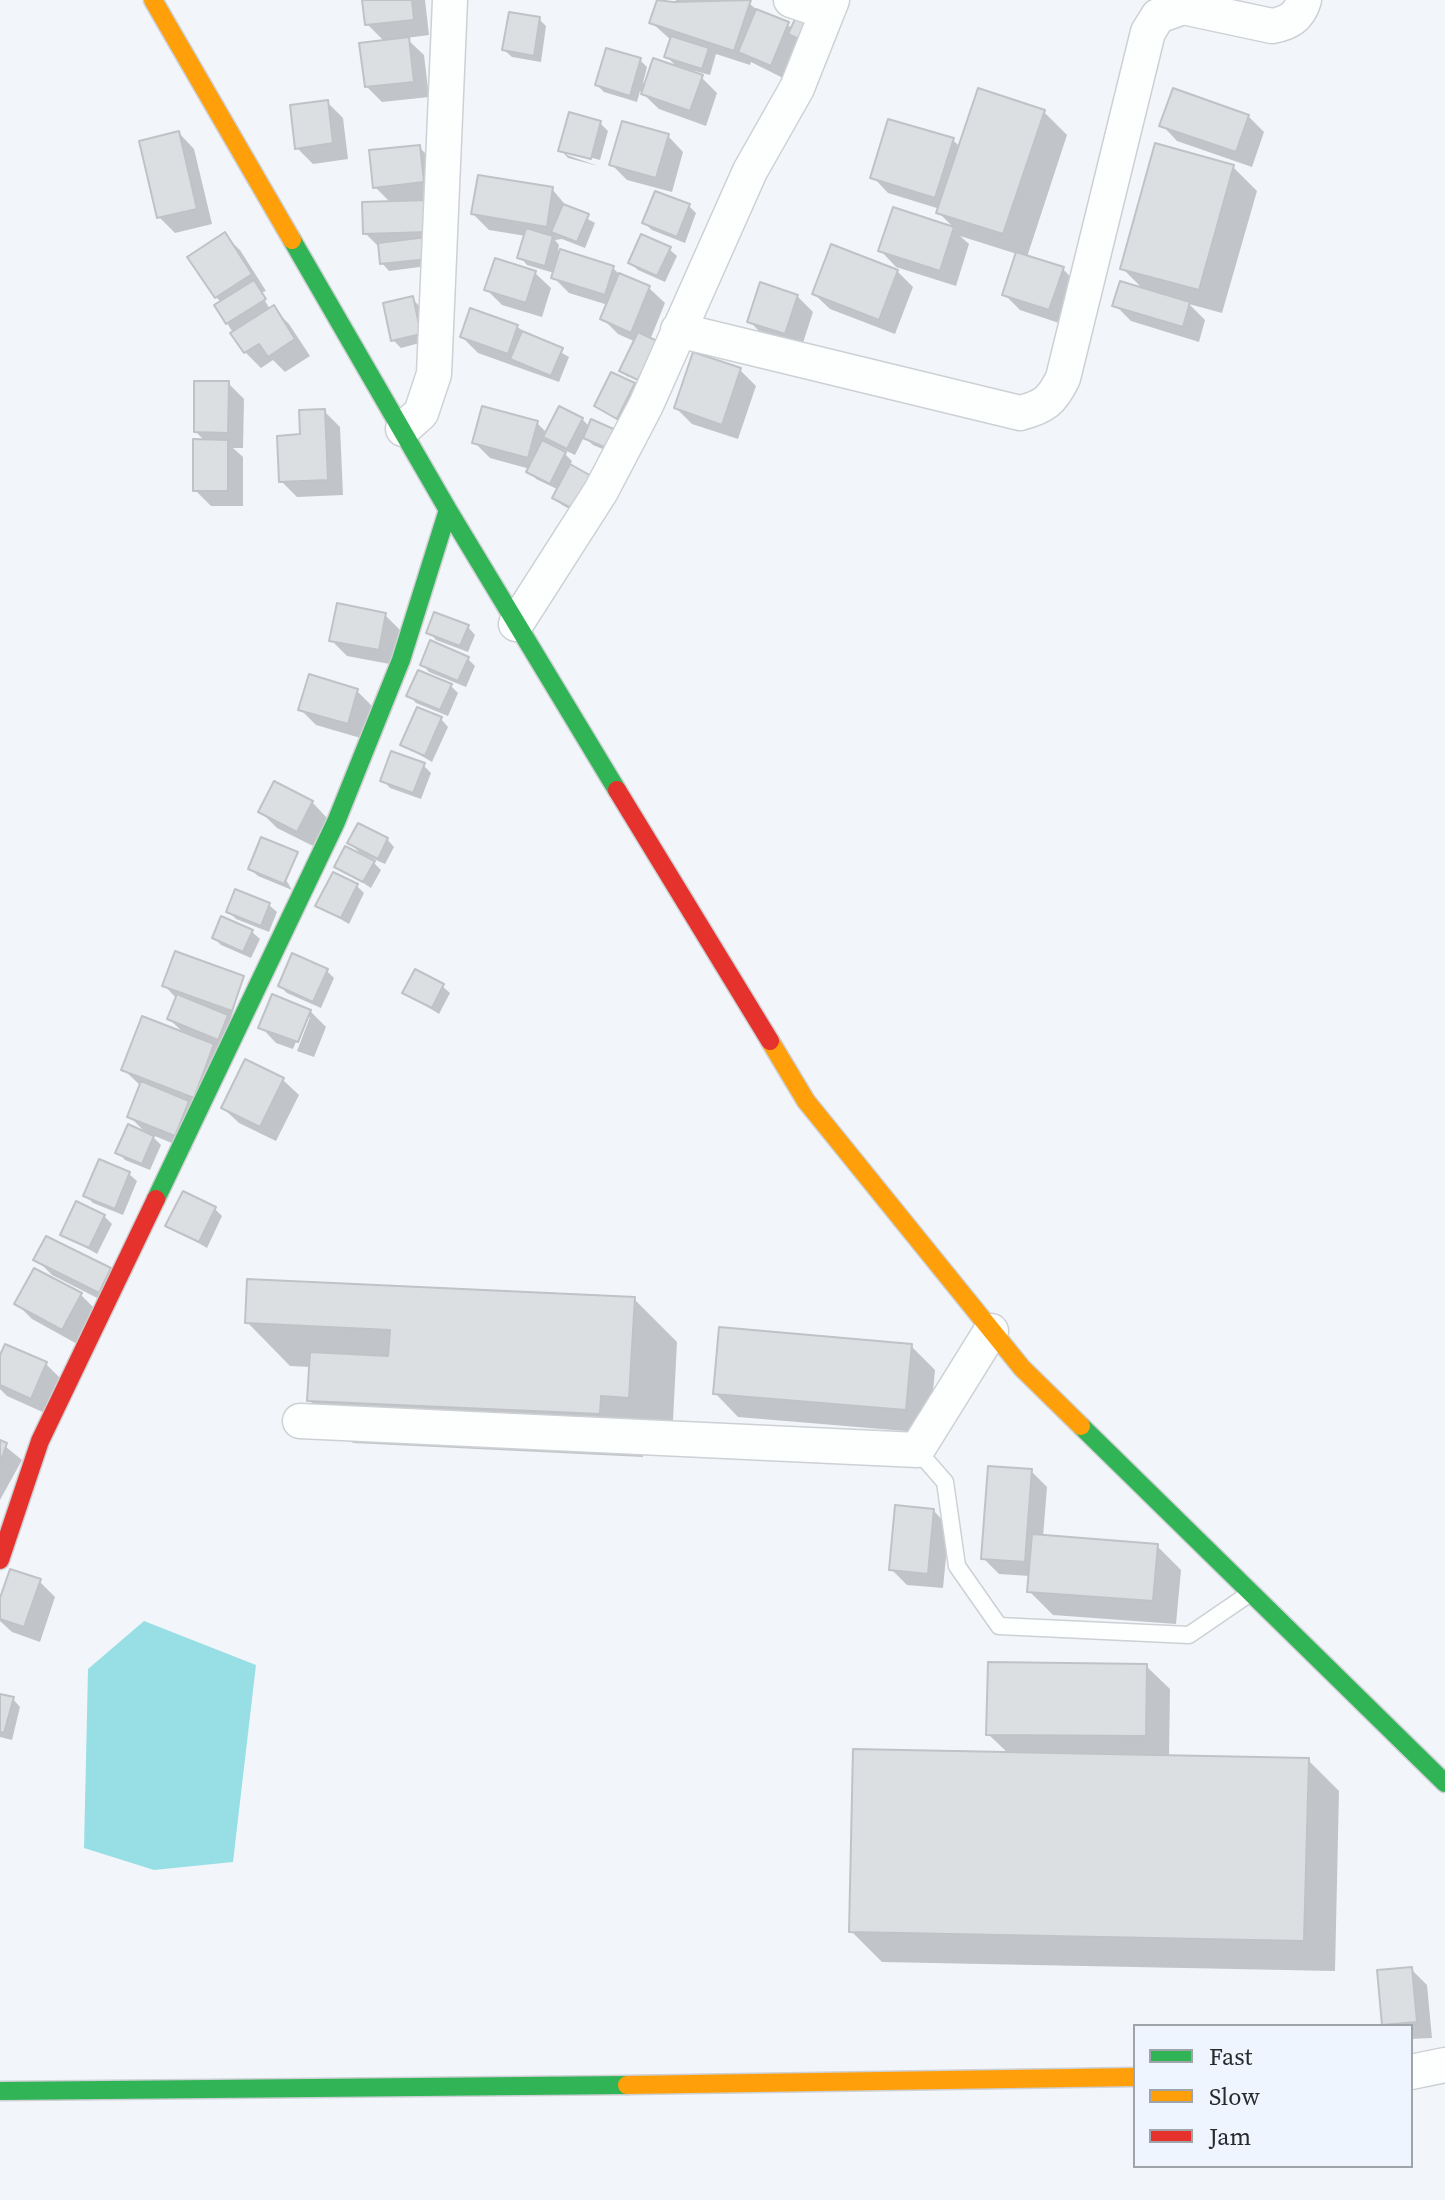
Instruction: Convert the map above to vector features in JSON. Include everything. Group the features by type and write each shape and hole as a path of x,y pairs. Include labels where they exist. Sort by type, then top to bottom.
{"street":[{"path":"153,0 448,510 806,1101 1022,1368 1445,1783"},
{"path":"403,429 421,413 434,374 450,0"},
{"path":"516,624 601,491 646,405 750,171 797,88 830,6 791,0"},
{"path":"678,330 1020,413 1041,408 1054,398 1063,378 1148,32 1158,16 1183,7 1272,26 1286,24 1295,18 1304,0"},
{"path":"0,1560 40,1441 336,822 401,660 448,510"},
{"path":"300,1421 917,1450 991,1331"},
{"path":"1413,2072 1445,2065"},
{"path":"0,2091 1133,2077"}],"lane":[{"path":"917,1450 945,1482 957,1566 999,1626 1189,1635 1250,1593"}],"water":[{"path":"144,1621 256,1665 233,1862 154,1870 84,1848 88,1669"}],"building":[{"path":"362,0 412,0 414,20 365,25"},
{"path":"657,0 751,0 734,51 649,23"},
{"path":"756,9 789,22 771,66 738,52"},
{"path":"509,12 540,17 534,56 502,50"},
{"path":"797,15 814,23 805,42 788,34"},
{"path":"671,36 709,48 702,69 664,57"},
{"path":"409,37 414,82 365,87 359,43"},
{"path":"606,48 641,58 630,96 595,85"},
{"path":"653,58 703,75 690,111 641,94"},
{"path":"978,88 1045,110 1003,234 936,213"},
{"path":"1173,88 1249,115 1236,152 1159,126"},
{"path":"328,100 333,143 295,149 290,105"},
{"path":"569,112 601,121 591,159 558,151"},
{"path":"888,119 954,138 935,198 870,178"},
{"path":"622,121 669,134 656,178 609,165"},
{"path":"179,131 197,209 157,218 139,141"},
{"path":"1155,143 1234,165 1199,290 1120,269"},
{"path":"420,145 424,182 373,188 369,150"},
{"path":"478,175 553,187 547,227 471,214"},
{"path":"655,191 690,204 677,237 642,223"},
{"path":"428,200 429,232 363,234 362,202"},
{"path":"563,204 589,214 577,242 551,232"},
{"path":"893,207 954,227 940,271 878,251"},
{"path":"526,228 553,236 545,266 517,258"},
{"path":"225,232 252,274 215,298 187,257"},
{"path":"641,234 671,247 657,276 628,263"},
{"path":"427,237 429,259 380,264 378,243"},
{"path":"831,244 898,270 879,320 812,294"},
{"path":"560,249 614,266 605,295 551,278"},
{"path":"1016,252 1064,267 1049,310 1002,295"},
{"path":"495,258 536,271 526,303 484,290"},
{"path":"619,273 650,286 631,333 600,319"},
{"path":"254,280 266,299 226,324 214,305"},
{"path":"1120,281 1190,302 1183,327 1112,306"},
{"path":"760,282 798,295 785,334 747,322"},
{"path":"413,296 421,334 391,341 383,303"},
{"path":"274,305 295,339 268,357 259,344 244,353 230,333"},
{"path":"470,308 518,325 508,354 460,337"},
{"path":"522,331 563,348 551,376 510,359"},
{"path":"638,332 657,341 638,380 619,371"},
{"path":"693,352 741,368 722,425 674,408"},
{"path":"611,372 635,383 617,419 594,406"},
{"path":"194,381 229,381 228,433 194,432"},
{"path":"482,406 538,421 528,458 472,443"},
{"path":"559,406 583,418 567,449 543,437"},
{"path":"325,409 328,480 279,482 277,436 300,434 299,410"},
{"path":"591,419 618,431 609,449 583,438"},
{"path":"193,439 228,440 228,491 193,491"},
{"path":"542,440 566,452 550,484 526,472"},
{"path":"570,464 593,477 575,510 552,498"},
{"path":"337,603 386,613 379,650 329,641"},
{"path":"434,612 469,625 460,646 426,633"},
{"path":"430,640 469,657 458,681 420,665"},
{"path":"418,670 452,684 440,710 406,696"},
{"path":"309,674 358,689 348,724 298,710"},
{"path":"417,707 442,717 425,756 400,745"},
{"path":"391,751 425,763 413,793 380,781"},
{"path":"274,781 313,801 297,832 258,812"},
{"path":"358,823 388,838 378,859 347,843"},
{"path":"261,837 298,852 284,884 248,869"},
{"path":"345,846 375,861 363,882 334,867"},
{"path":"333,872 358,884 341,918 315,906"},
{"path":"235,889 270,903 261,926 226,912"},
{"path":"221,916 253,930 243,952 212,938"},
{"path":"175,951 244,976 232,1011 162,986"},
{"path":"292,953 328,969 313,1002 278,986"},
{"path":"415,969 444,984 432,1008 402,993"},
{"path":"177,994 228,1015 218,1040 167,1019"},
{"path":"272,994 311,1010 298,1042 258,1028"},
{"path":"142,1016 214,1044 194,1098 121,1070"},
{"path":"245,1059 284,1078 260,1127 221,1108"},
{"path":"141,1081 189,1101 175,1136 127,1117"},
{"path":"128,1124 154,1136 142,1164 115,1153"},
{"path":"99,1159 130,1172 115,1209 83,1196"},
{"path":"183,1191 216,1207 199,1242 165,1226"},
{"path":"76,1201 105,1215 89,1248 60,1235"},
{"path":"46,1236 111,1268 99,1293 33,1260"},
{"path":"34,1268 82,1293 62,1330 14,1304"},
{"path":"247,1279 635,1297 629,1398 601,1396 600,1414 307,1401 310,1352 388,1356 390,1330 245,1323"},
{"path":"719,1327 912,1344 906,1410 713,1394"},
{"path":"5,1344 47,1362 31,1399 0,1385 0,1355"},
{"path":"0,1440 7,1443 0,1464"},
{"path":"988,1466 1032,1469 1025,1562 981,1559"},
{"path":"895,1505 934,1509 928,1574 889,1570"},
{"path":"1032,1534 1158,1544 1153,1601 1027,1592"},
{"path":"10,1569 41,1579 24,1627 0,1619 0,1598"},
{"path":"988,1662 1147,1664 1146,1736 986,1735"},
{"path":"0,1694 14,1697 4,1733 0,1732"},
{"path":"853,1749 1309,1758 1304,1941 849,1932"},
{"path":"1412,1967 1417,2022 1382,2024 1377,1970"}],"traffic: fast":[{"path":"292,240 448,510 617,790"},
{"path":"156,1199 336,822 401,660 448,510"},
{"path":"1081,1426 1445,1783"},
{"path":"0,2091 627,2085"}],"traffic: slow":[{"path":"153,0 292,240"},
{"path":"770,1041 806,1101 1022,1368 1081,1426"},
{"path":"627,2085 1133,2077"}],"traffic: jam":[{"path":"617,790 770,1041"},
{"path":"0,1560 40,1441 156,1199"}]}
